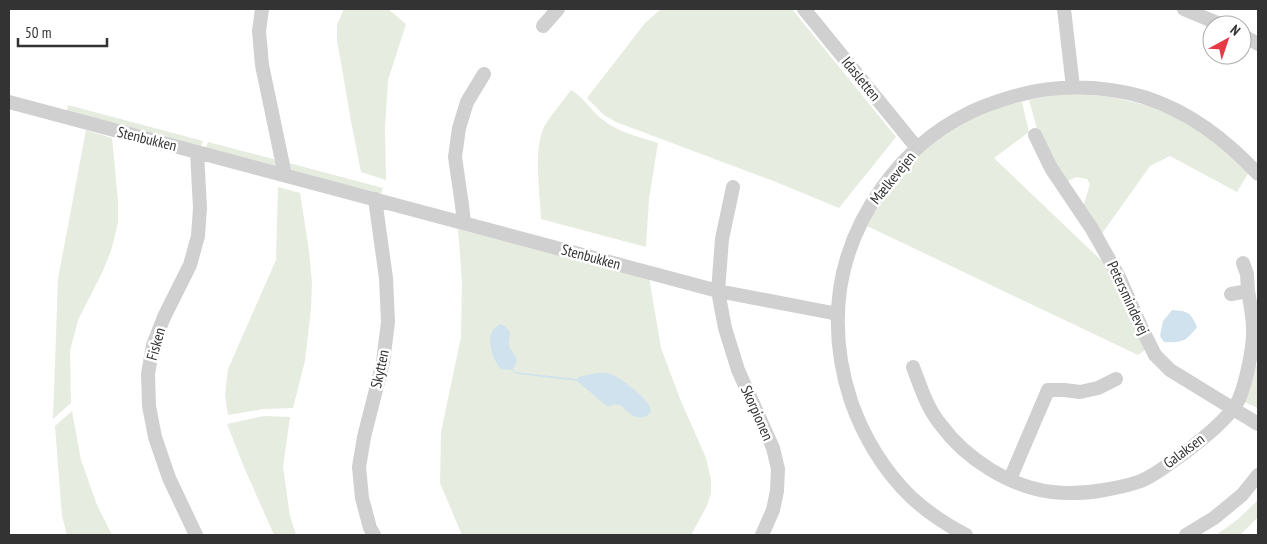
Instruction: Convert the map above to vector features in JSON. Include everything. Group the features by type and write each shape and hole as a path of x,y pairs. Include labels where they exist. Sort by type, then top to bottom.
{"street":[{"path":"262,9 259,31 262,65 286,175"},
{"path":"543,26 558,9"},
{"name":"Idasletten","path":"804,9 917,148"},
{"path":"1064,9 1073,87"},
{"path":"1184,9 1202,17"},
{"path":"464,223 455,157 459,128 467,102 484,74"},
{"name":"Mælkevejen","path":"966,535 946,524 911,498 893,477 872,448 856,417 845,384 839,349 838,314 845,267 868,211 890,178 917,148 966,114 1022,94 1040,90 1073,87 1110,90 1144,98 1176,110 1206,127 1234,149 1258,174"},
{"name":"Stenbukken","path":"9,102 718,290 838,314"},
{"name":"Petersmindevej","path":"1035,135 1051,168 1092,229 1119,277 1155,355 1170,370 1258,424"},
{"name":"Fisken","path":"196,535 169,478 155,437 150,406 148,374 152,345 190,265 198,236 200,208 197,152"},
{"path":"718,290 722,239 733,187"},
{"name":"Skytten","path":"374,535 370,528 362,498 359,467 364,437 383,362 388,322 386,278 375,199"},
{"name":"Galaksen","path":"913,368 927,404 940,425 961,449 993,471 1026,486 1051,492 1084,493 1142,481 1167,466 1212,430 1233,408 1239,398 1249,367 1253,329 1243,263"},
{"name":"Skorpionen","path":"718,290 725,328 738,370 773,448 778,469 777,491 773,510 762,535"},
{"path":"1231,294 1248,291"},
{"path":"1010,479 1048,390 1080,392 1098,388 1116,379"},
{"path":"1186,535 1214,518 1242,495 1258,475"}],"shaded area":[{"path":"344,9 388,9 406,24 388,80 385,128 386,180 361,172 337,40 337,25"},
{"path":"661,9 792,9 896,137 839,208 776,182 616,122 604,115 587,98 645,23"},
{"path":"571,90 615,128 658,143 649,199 646,247 541,219 538,160 541,137 544,127"},
{"path":"1078,94 1111,97 1150,106 1178,117 1204,132 1249,172 1237,192 1170,156 1150,166 1101,235 1083,207 1090,184 1087,179 1076,177 1066,182 1038,133 1029,100 1053,95"},
{"path":"1022,102 1029,132 994,158 1105,264 1145,350 1138,355 867,226 901,174 931,145 947,133 984,114"},
{"path":"68,105 203,141 201,146 67,111"},
{"path":"86,130 112,138 118,200 118,223 111,251 102,273 78,320 70,351 71,403 53,419 58,279"},
{"path":"208,142 277,160 279,164 276,166 206,148"},
{"path":"289,163 383,188 381,194 292,171"},
{"path":"278,187 300,193 309,251 312,282 305,361 293,408 264,409 228,415 225,395 228,369 276,260"},
{"path":"458,229 649,277 661,348 680,399 706,458 711,479 711,493 707,506 691,535 462,535 440,483 441,432 461,337 462,281"},
{"path":"1255,365 1258,366 1258,408 1242,401"},
{"path":"72,411 81,460 97,505 112,535 67,535 62,516 55,426"},
{"path":"264,416 290,417 283,467 290,516 296,535 274,535 227,424"},
{"path":"1258,500 1258,517 1240,535 1216,535 1237,520"}],"water":[{"path":"1172,310 1188,313 1193,318 1197,327 1183,340 1164,342 1160,336 1163,321"},
{"path":"501,324 510,333 510,348 516,357 513,369 515,372 577,379 593,374 611,374 639,393 648,403 651,411 647,416 641,417 630,414 618,404 608,407 577,381 518,374 515,373 512,370 501,369 494,359 490,338 495,327"}]}
